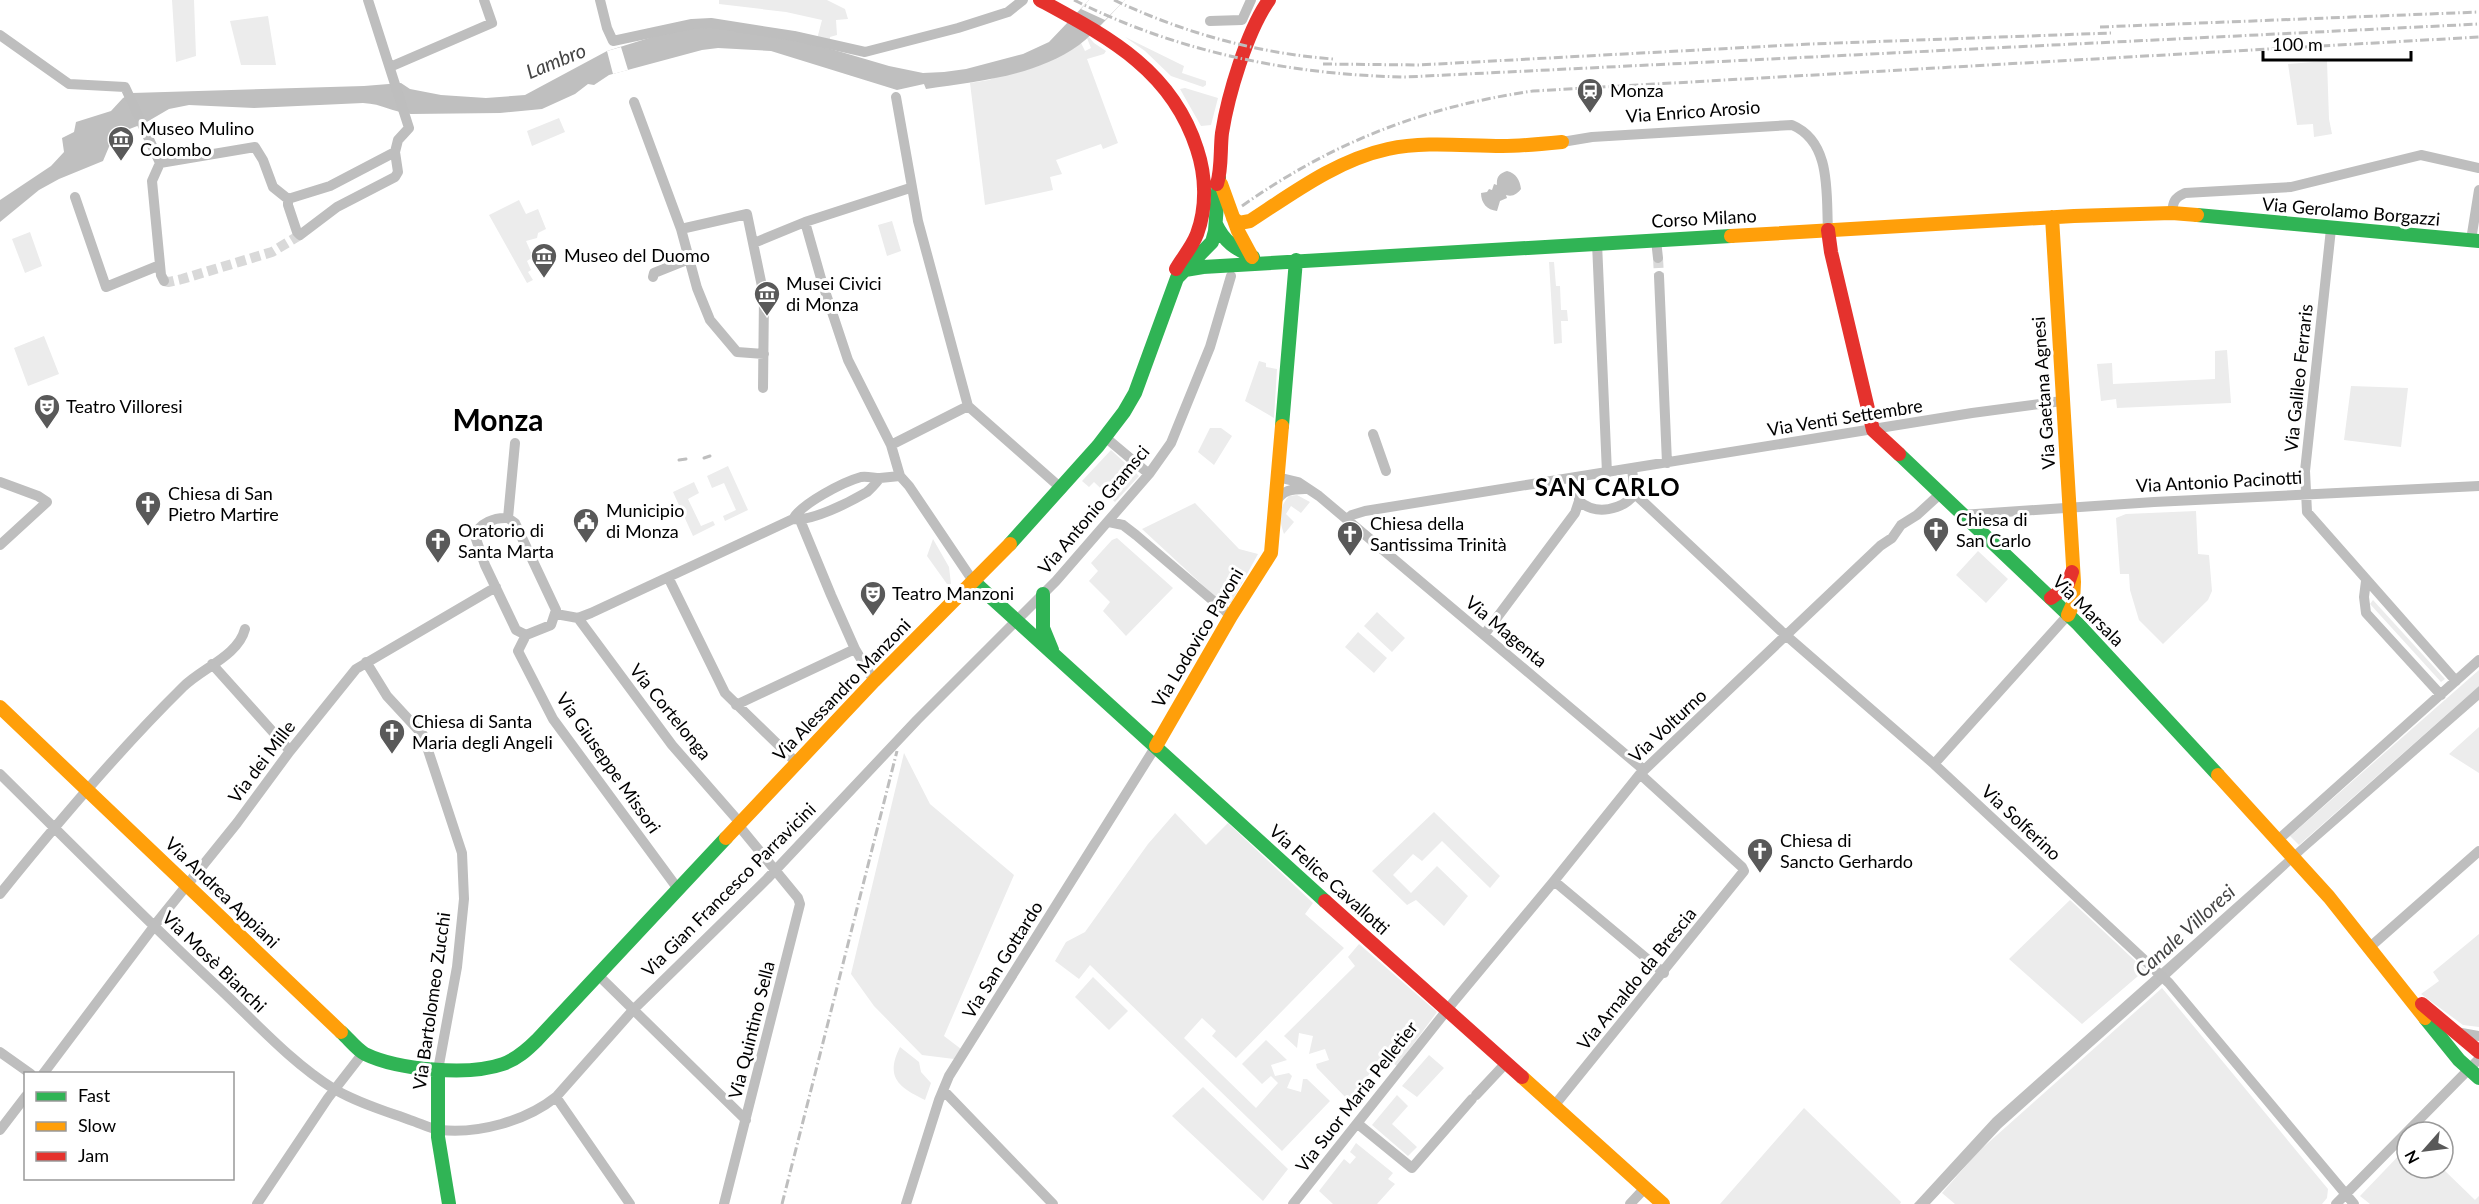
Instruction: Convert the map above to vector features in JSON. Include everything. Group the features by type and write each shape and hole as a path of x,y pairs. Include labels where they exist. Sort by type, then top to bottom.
{"street":[{"path":"288,199 288,205 300,235 337,207 395,177 398,172 395,152 398,140 408,123 368,0"},
{"path":"390,67 492,23 484,0"},
{"path":"600,0 613,41 692,24 711,23 794,36 865,52 958,28 1008,12 1023,0"},
{"path":"1040,0 1095,30 1147,67 1166,86 1190,127 1198,149 1211,217"},
{"path":"1210,21 1242,20 1250,0"},
{"path":"1173,289 1173,274 1211,217 1219,178 1220,143 1229,100 1258,15 1269,0"},
{"path":"0,35 69,84 127,91 160,163 152,181 160,265 164,281"},
{"path":"896,97 910,188 968,406 1062,489"},
{"path":"634,102 681,229 697,288 712,324 737,352 764,354"},
{"name":"Via Enrico Arosio","path":"1233,218 1239,223 1250,220 1308,183 1380,151 1404,146 1521,146 1592,136 1778,124 1800,129 1811,138 1821,153 1828,230"},
{"path":"160,163 255,147 262,158 273,187 288,199"},
{"path":"288,199 330,186 395,152"},
{"path":"2172,213 2173,202 2185,193 2291,187 2421,155 2479,168"},
{"path":"1211,217 1211,196 1219,178"},
{"path":"1219,178 1244,245 1257,260"},
{"path":"1204,181 1211,196"},
{"path":"754,243 805,222 910,188"},
{"path":"2475,241 2479,190"},
{"path":"75,196 106,286 160,265"},
{"name":"Corso Milano","path":"1231,271 1257,260 1296,260 2052,217 2172,213"},
{"name":"Via Gerolamo Borgazzi","path":"2172,213 2475,241"},
{"path":"681,229 747,214 764,296 763,388"},
{"name":"Corso Milano","path":"1211,217 1222,239 1238,251 1257,260"},
{"name":"Via Alessandro Manzoni","path":"438,1070 488,1068 511,1061 522,1053 874,681 1062,489 1105,437 1135,393 1181,273 1212,242 1211,217"},
{"name":"Via Gaetana Agnesi","path":"2052,217 2075,596 2068,615"},
{"path":"805,222 848,360 891,445 900,476 973,581"},
{"name":"Via Galileo Ferraris","path":"2331,229 2305,471 2307,512 2452,684"},
{"path":"1828,230 1831,252 1873,429"},
{"path":"1656,240 1658,258"},
{"path":"1194,242 1194,251 1199,257 1210,264 1231,271"},
{"path":"1597,243 1607,473"},
{"path":"653,277 654,273 689,259"},
{"path":"1276,502 1296,260"},
{"path":"1181,273 1196,268 1231,271"},
{"name":"Via Antonio Gramsci","path":"1017,621 1109,522 1149,474 1171,443 1210,347 1231,271"},
{"path":"1659,276 1667,463"},
{"name":"Via Venti Settembre","path":"1578,478 1873,429 2062,401"},
{"path":"891,445 968,406"},
{"name":"Via Marsala","path":"1873,429 2068,615 2293,857 2370,947 2459,1060 2476,1069"},
{"path":"1373,434 1386,471"},
{"path":"1105,437 1149,474"},
{"path":"508,518 515,443"},
{"path":"1579,501 1590,508 1610,509 1624,504 1635,494 1632,469"},
{"path":"556,614 578,618 796,520 868,491 880,478 900,476"},
{"name":"Via Magenta","path":"1277,477 1298,482 1347,519 1642,772 1744,871"},
{"path":"1347,519 1365,511 1578,478 1579,501 1573,516 1484,635"},
{"path":"0,482 39,496 47,502 0,544"},
{"name":"Via Antonio Pacinotti","path":"1961,515 2305,493 2479,486"},
{"path":"1276,502 1280,494 1292,489 1305,489"},
{"name":"Via Solferino","path":"1635,494 1787,636 1934,764 2161,976 2354,1204"},
{"name":"Via Volturno","path":"1447,1010 1642,772 1892,538 1901,525 1917,515 1940,494"},
{"name":"Via Lodovico Pavoni","path":"1155,746 1272,549 1276,502"},
{"path":"508,518 515,523 555,605 556,614 551,625 526,635 516,630 475,536 483,525 495,519 508,518"},
{"path":"796,520 855,649 874,681"},
{"path":"1109,522 1123,525 1136,535 1231,616"},
{"path":"2051,598 2067,586 2072,567"},
{"path":"669,579 725,693 797,763"},
{"name":"Via Felice Cavallotti","path":"973,581 1662,1204"},
{"path":"2366,581 2364,597 2366,613 2440,695"},
{"name":"Via dei Mille","path":"45,1072 187,884 352,674 366,662 496,587"},
{"path":"1043,594 1043,628 1054,654"},
{"path":"1934,764 2068,615"},
{"name":"Via Cortelonga","path":"578,618 672,745 740,825 775,871"},
{"name":"Via Gian Francesco Parravicini","path":"437,1130 468,1129 500,1124 544,1106 556,1097 633,1010 775,871 917,720 1017,621"},
{"path":"0,894 86,789 184,686 239,644 245,629"},
{"name":"Via Giuseppe Missori","path":"526,635 518,651 553,718 678,889"},
{"path":"736,705 855,649"},
{"path":"2278,840 2479,660"},
{"name":"Via Bartolomeo Zucchi","path":"366,662 381,688 418,728 425,740 462,853 464,880 457,967 438,1070 437,1130 449,1204"},
{"path":"212,664 290,752"},
{"name":"Via Andrea Appiani","path":"0,707 363,1053 438,1070"},
{"name":"Via San Gottardo","path":"906,1204 951,1072 1155,746"},
{"name":"Via Mosè Bianchi","path":"0,774 265,1033 335,1089 367,1104 437,1130"},
{"path":"2370,947 2479,851"},
{"name":"Via Quintino Sella","path":"724,1204 800,904 798,898 775,871"},
{"name":"Via Arnaldo da Brescia","path":"1554,1106 1664,973 1744,871"},
{"path":"1554,882 1664,973"},
{"path":"598,975 746,1120"},
{"name":"Via Marsala","path":"2400,985 2479,1052"},
{"name":"Via Suor Maria Pelletier","path":"1293,1204 1447,1010"},
{"path":"2454,1031 2479,1036"},
{"path":"0,1052 28,1072"},
{"path":"257,1204 270,1181 363,1053"},
{"path":"1358,1124 1412,1168 1506,1063"},
{"path":"2336,1204 2476,1069"},
{"path":"943,1090 1053,1204"},
{"path":"556,1097 630,1204"},
{"path":"0,1130 24,1099"},
{"path":"1630,1204 1645,1188"}],"shaded area":[{"path":"172,0 194,0 196,56 176,62"},
{"path":"719,0 827,0 845,9 848,19 836,20 837,35 830,37 830,42 817,39 822,20 786,12 719,4"},
{"path":"1089,0 1125,0 1079,45 1062,56 1025,71 1005,76 926,89 924,84 897,90 771,51 718,48 702,50 609,75 594,85 588,84 575,94 542,109 500,113 411,114 363,103 254,108 189,105 169,109 145,123 114,135 103,161 39,190 0,222 0,200 51,166 64,152 62,138 74,132 76,122 111,111 123,98 132,93 401,83 410,89 441,95 486,98 525,95 607,51 665,33 707,25 797,39 889,66 923,73 944,72 966,69 1023,54 1049,42"},
{"path":"268,16 276,65 241,65 230,21"},
{"path":"1089,37 1106,51 1104,54 1087,59 1118,143 1103,149 1101,144 1056,160 1062,174 1050,177 1053,190 985,205 970,83 989,80 1081,43 1085,51 1091,48 1087,38"},
{"path":"1125,37 1184,66 1182,73 1206,81 1206,85 1203,87 1171,76 1145,51"},
{"path":"2327,61 2329,119 2332,134 2314,137 2313,124 2297,125 2288,64"},
{"path":"1185,88 1218,98 1211,125 1201,126 1180,89"},
{"path":"559,118 565,132 532,146 527,131"},
{"path":"1507,171 1517,177 1521,189 1515,195 1506,195 1507,198 1500,201 1497,211 1490,209 1483,203 1481,193 1492,190 1494,184 1497,185 1499,176"},
{"path":"519,200 526,214 538,209 546,229 538,233 537,238 526,241 533,257 527,261 531,270 528,272 533,280 527,283 489,215"},
{"path":"892,221 901,251 887,256 878,225"},
{"path":"30,232 42,266 25,273 12,239"},
{"path":"1549,262 1554,262 1556,286 1560,286 1561,310 1567,310 1568,321 1561,321 1562,343 1554,344"},
{"path":"44,336 59,374 28,386 14,348"},
{"path":"2227,350 2231,403 2117,408 2116,399 2101,401 2097,364 2112,363 2113,384 2215,379 2215,351"},
{"path":"1259,361 1266,363 1266,367 1277,369 1274,418 1245,401"},
{"path":"2351,386 2408,388 2401,447 2344,440"},
{"path":"1210,428 1221,428 1232,436 1214,465 1198,452"},
{"path":"1111,450 1139,476 1115,502 1094,482 1089,487 1082,481"},
{"path":"728,466 748,510 725,521 723,516 736,510 724,483 712,488 707,476"},
{"path":"694,482 699,493 688,499 701,526 713,521 715,525 693,536 673,492"},
{"path":"1297,495 1310,502 1301,513 1291,506 1286,514 1294,522 1284,534 1280,519 1281,510 1289,496"},
{"path":"1195,503 1239,549 1258,554 1231,603 1221,602 1142,529"},
{"path":"2196,511 2198,554 2209,555 2212,591 2208,600 2163,644 2139,620 2130,590 2129,574 2120,574 2116,518 2126,514"},
{"path":"1117,538 1173,588 1126,636 1103,611 1110,602 1089,581 1098,571 1091,563 1112,540"},
{"path":"933,539 949,567 951,584 947,584 927,556"},
{"path":"1978,551 2008,579 1986,603 1956,575"},
{"path":"2373,600 2445,679 2441,682 2370,604"},
{"path":"1377,612 1405,638 1392,652 1364,626"},
{"path":"1358,632 1387,658 1374,673 1345,647"},
{"path":"2479,670 2479,686 2299,845 2290,836"},
{"path":"2479,686 2479,700 2305,852 2001,1128 1930,1204 1914,1204 1993,1118"},
{"path":"2479,727 2479,773 2449,754"},
{"path":"904,753 930,804 1014,875 944,1036 961,1049 954,1059 922,1055 874,1006 851,974"},
{"path":"1434,812 1500,876 1490,888 1442,841 1422,861 1413,854 1393,875 1411,893 1437,866 1468,896 1444,926 1416,900 1407,905 1372,871"},
{"path":"1175,813 1206,845 1228,823 1313,903 1305,914 1344,948 1236,1058 1212,1036 1216,1031 1202,1018 1184,1038 1256,1108 1278,1083 1271,1076 1262,1084 1242,1064 1266,1040 1287,1060 1271,1065 1275,1076 1289,1073 1292,1076 1287,1088 1301,1092 1303,1079 1307,1079 1330,1101 1282,1151 1090,965 1079,979 1055,961 1066,942 1085,932 1148,844"},
{"path":"2070,900 2145,970 2082,1024 2009,959"},
{"path":"2479,934 2479,1027 2463,1025 2421,994 2439,981 2433,972"},
{"path":"1359,944 1437,1012 1397,1066 1383,1056 1349,1101 1317,1068 1316,1064 1329,1060 1325,1049 1309,1054 1313,1036 1299,1033 1297,1048 1284,1036 1355,966 1348,957"},
{"path":"1093,977 1128,1011 1109,1030 1075,997"},
{"path":"2162,988 2328,1189 2327,1198 2322,1204 1955,1204 1942,1193 1979,1151"},
{"path":"900,1047 919,1062 921,1072 931,1083 925,1100 901,1085 894,1074"},
{"path":"1429,1055 1444,1068 1417,1097 1402,1086"},
{"path":"1203,1087 1288,1169 1263,1201 1172,1116"},
{"path":"1397,1095 1408,1106 1392,1124 1417,1147 1408,1156 1372,1125"},
{"path":"1804,1108 1901,1202 1900,1204 1720,1204"},
{"path":"1356,1143 1393,1173 1388,1179 1395,1184 1377,1204 1333,1204 1319,1191 1344,1159 1350,1164 1356,1157 1350,1152"},
{"path":"2395,1160 2395,1180 2454,1180 2475,1200 2479,1196 2479,1204 2370,1204 2360,1196"}],"pier":[{"path":"1089,0 1125,0 1105,20 1081,9"},
{"path":"621,47 628,70 613,74 607,51"}],"waterway":[{"path":"704,458 710,456"},
{"path":"679,460 686,459"}],"tunnel":[{"path":"164,281 182,279 272,252 300,235"},
{"path":"1658,258 1659,276"}],"railway":[{"path":"1074,0 1153,34 1236,57 1320,71 1406,77 2479,24"},
{"path":"1114,0 1140,12 1221,40 1276,52 1333,59"},
{"path":"2100,27 2479,12"},
{"path":"1323,64 1418,65 1810,44 2111,33"},
{"path":"1242,206 1310,163 1380,130 1454,107 1533,91 2479,37"},
{"path":"782,1204 897,751"}],"traffic: fast":[{"path":"1010,544 1098,446 1124,412 1135,393 1177,278 1212,242 1219,178"},
{"path":"2197,215 2479,241"},
{"path":"1216,224 1231,244 1253,257"},
{"path":"1185,270 1203,267 1731,236"},
{"path":"1282,426 1296,260"},
{"path":"1899,454 2078,624 2218,775"},
{"path":"973,581 1325,901"},
{"path":"1043,594 1043,628 1052,650"},
{"path":"341,1032 365,1054 396,1064 434,1069 472,1070 508,1062 522,1054 537,1040 726,838"},
{"path":"2425,1018 2459,1060 2479,1078"},
{"path":"438,1070 438,1137 449,1204"}],"traffic: slow":[{"path":"1233,218 1239,223 1250,221 1333,169 1388,149 1431,145 1510,146 1562,142"},
{"path":"1221,184 1238,231 1252,257"},
{"path":"1731,236 2074,216 2172,213 2197,215"},
{"path":"2052,217 2074,582 2073,604 2068,615"},
{"path":"1156,746 1231,616 1271,553 1282,426"},
{"path":"726,838 874,681 1010,544"},
{"path":"0,707 341,1032"},
{"path":"2218,775 2329,897 2425,1018"},
{"path":"1522,1077 1663,1204"}],"traffic: jam":[{"path":"1040,0 1090,28 1135,59 1154,77 1186,121 1200,159 1204,181 1204,202 1197,234 1176,269"},
{"path":"1217,184 1222,133 1234,82 1253,29 1269,0"},
{"path":"1828,230 1831,252 1873,430 1899,454"},
{"path":"2051,598 2067,586 2072,572"},
{"path":"1325,901 1522,1077"},
{"path":"2422,1004 2479,1052"}],"place":[{"name":"Monza","path":"1590,114"},
{"name":"Museo Mulino Colombo","path":"121,162"},
{"name":"Museo del Duomo","path":"544,279"},
{"name":"Musei Civici di Monza","path":"767,317"},
{"name":"Teatro Villoresi","path":"47,430"},
{"name":"Chiesa di San Pietro Martire","path":"148,527"},
{"name":"Municipio di Monza","path":"586,544"},
{"name":"Chiesa di San Carlo","path":"1936,553"},
{"name":"Chiesa della Santissima Trinità","path":"1350,557"},
{"name":"Oratorio di Santa Marta","path":"438,564"},
{"name":"Teatro Manzoni","path":"873,617"},
{"name":"Chiesa di Santa Maria degli Angeli","path":"392,755"},
{"name":"Chiesa di Sancto Gerhardo","path":"1760,874"}],"district":[{"name":"Monza","path":"498,421"},
{"name":"SAN CARLO","path":"1608,488"}],"water label":[{"name":"Lambro","path":"556,61"},
{"name":"Canale Villoresi","path":"2185,931"}]}
